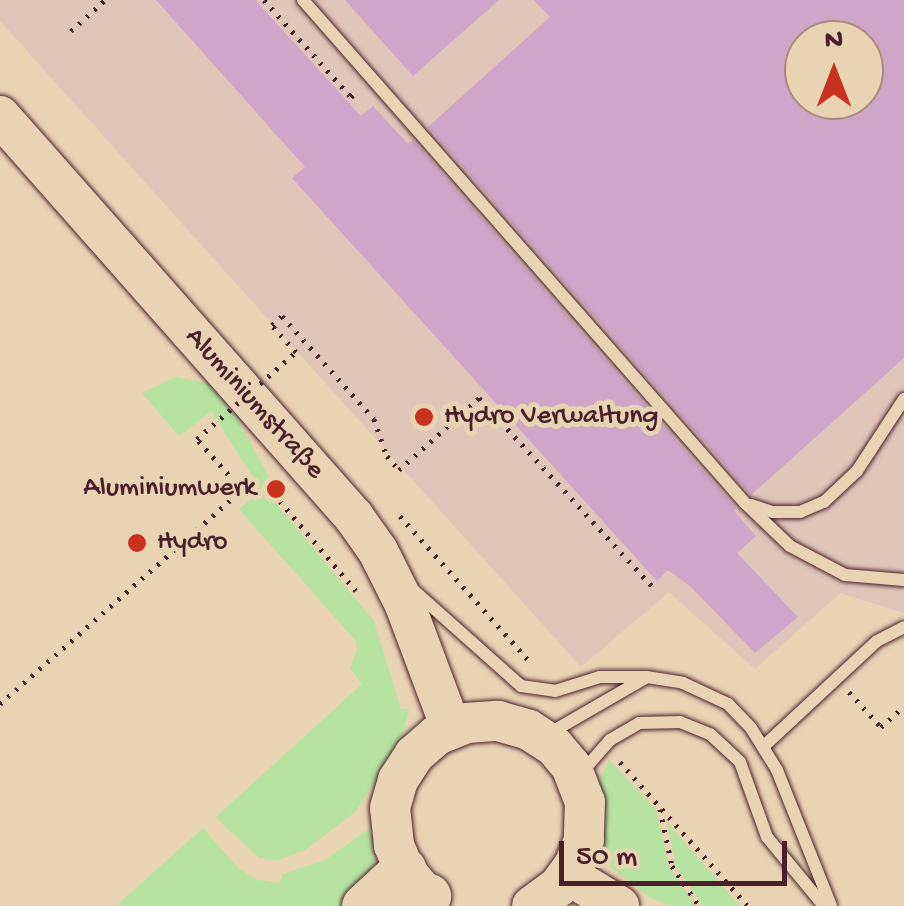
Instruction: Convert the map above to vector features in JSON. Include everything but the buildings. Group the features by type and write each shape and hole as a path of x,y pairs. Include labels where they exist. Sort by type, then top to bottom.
{"highway":[{"path":"364,906 423,894"}],"main road":[{"name":"Aluminiumstraße","path":"0,116 354,516 389,572 451,728"},
{"path":"423,894 390,820 398,780 425,744 451,728 498,722 543,738 577,777 586,827 568,874 532,906"},
{"path":"568,874 619,906"}],"lane":[{"path":"303,0 746,504 790,546 845,575 904,580"},
{"path":"746,504 773,512 800,512 824,502 857,471 904,399"},
{"path":"389,572 451,619 504,674 522,686 555,691 600,677 648,677 705,691 738,712 764,746 828,906"},
{"path":"764,746 877,642 904,627"},
{"path":"543,738 648,677"},
{"path":"577,777 610,740 630,727 670,720 700,728 723,742 740,762 767,837 828,906"}],"path":[{"path":"71,31 105,0"},
{"path":"264,0 351,96 370,79"},
{"path":"0,704 242,490 197,440 296,352 272,325 282,316 374,419 387,456 399,470 479,398 652,586"},
{"path":"837,678 881,727 904,706"},
{"path":"660,806 664,842 672,866 699,906"}],"shaded area":[{"path":"0,0 904,0 904,613 840,593 755,669 669,592 581,667 0,21"}],"green space":[{"path":"175,377 207,383 229,403 275,488 268,494 374,621 401,709 409,709 401,744 355,812 305,850 278,860 259,858 216,817 362,684 350,668 357,651 356,641 239,509 256,495 257,483 211,411 179,436 142,393"},
{"path":"609,760 656,809 669,866 696,906 672,906 651,898 610,867 600,844 599,780"},
{"path":"666,821 740,906 703,906 676,866"},
{"path":"203,828 238,868 258,880 280,883 283,874 325,860 370,828 375,862 368,885 353,906 116,906"}],"place":[{"name":"Hydro Verwaltung","path":"424,417"},
{"name":"Aluminiumwerk","path":"276,489"},
{"name":"Hydro","path":"137,543"}]}
